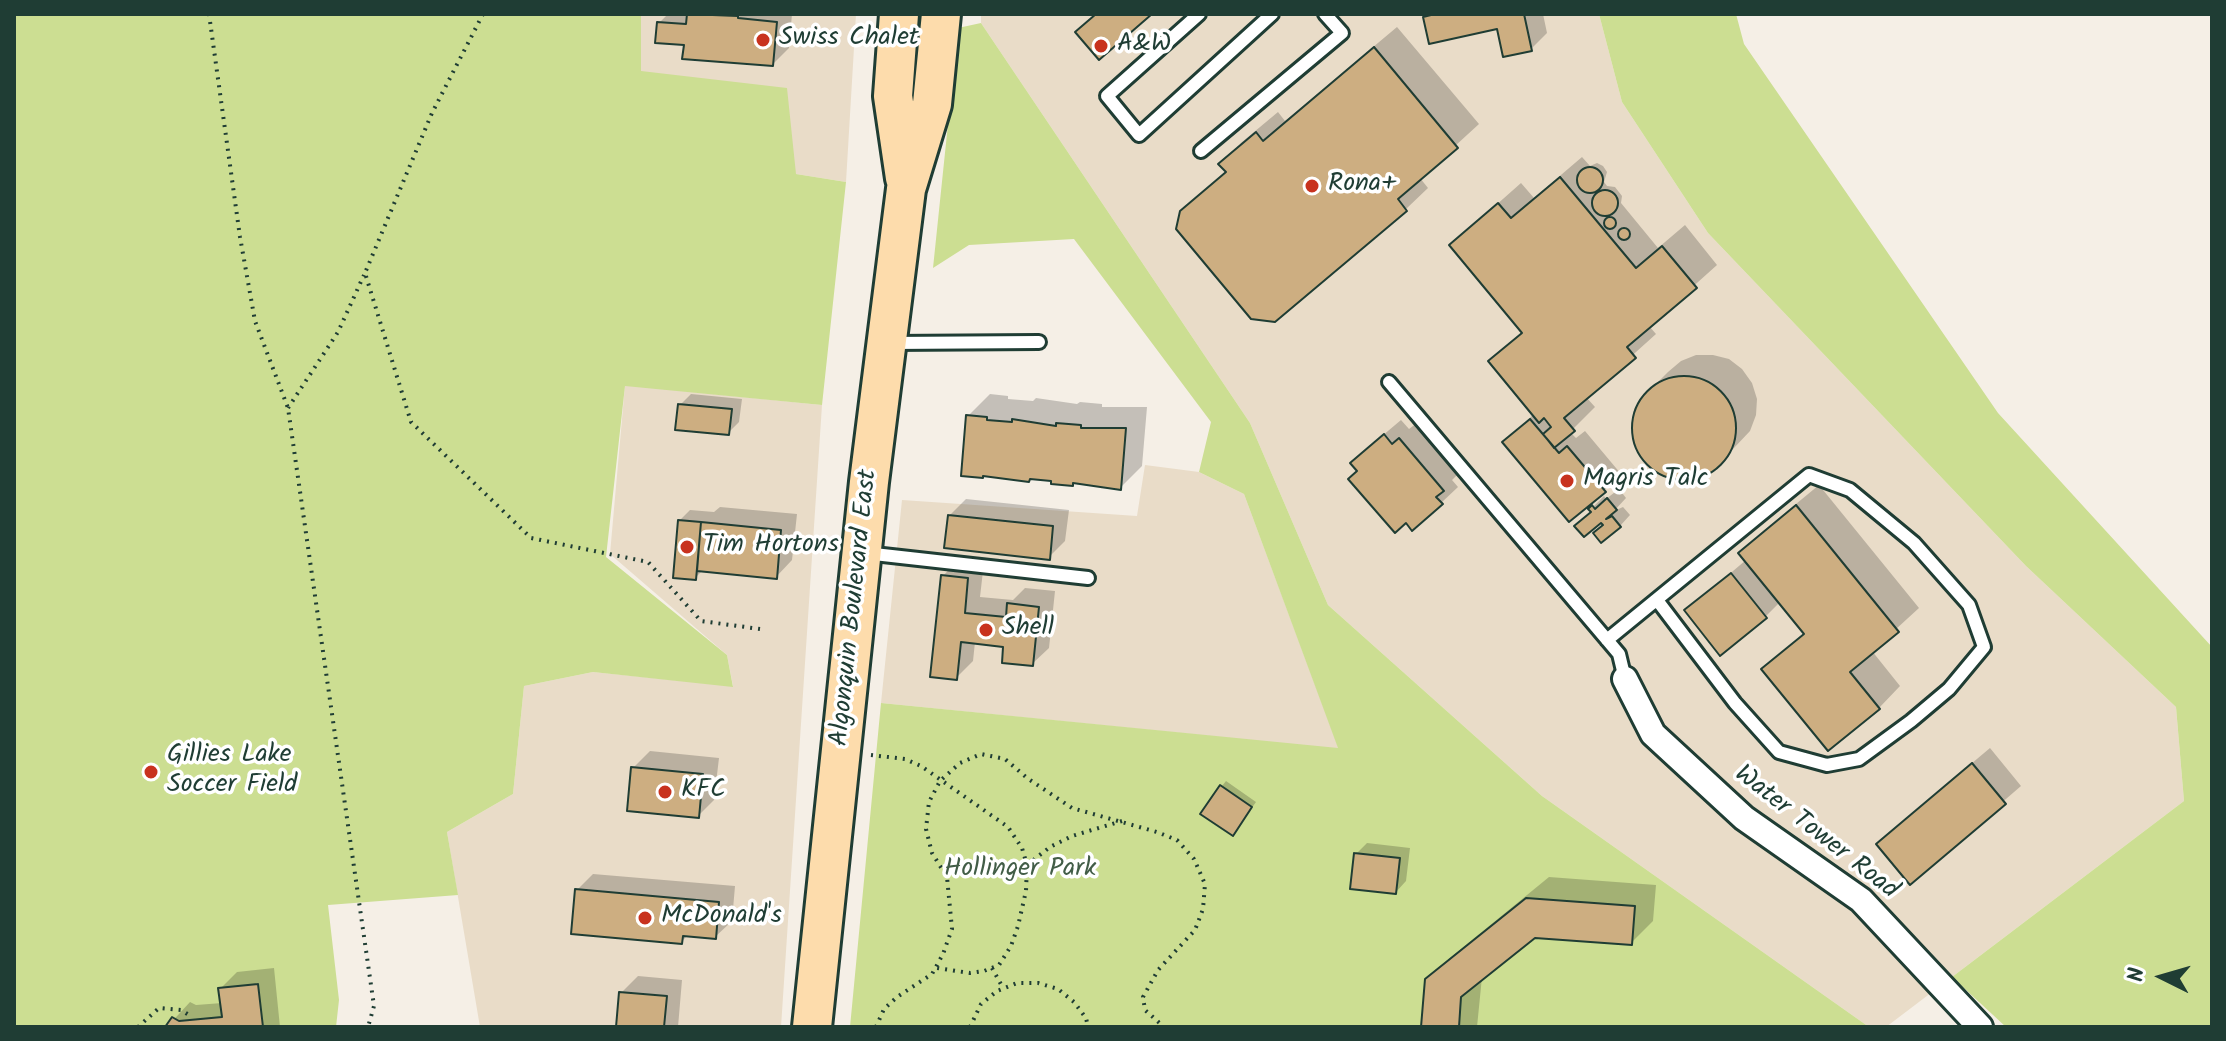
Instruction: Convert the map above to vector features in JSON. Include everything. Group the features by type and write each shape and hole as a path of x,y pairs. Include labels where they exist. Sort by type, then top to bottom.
{"main road":[{"name":"Algonquin Boulevard East","path":"899,14 893,96 906,189"},
{"name":"Algonquin Boulevard East","path":"812,1027 862,552 906,189 932,104 941,14"}],"street":[{"name":"Water Tower Road","path":"1625,679 1653,734 1744,818 1861,900 1980,1027"}],"lane":[{"path":"1199,14 1107,96 1139,135 1272,14"},
{"path":"1250,14 1259,26"},
{"path":"1201,151 1342,33 1325,14"},
{"path":"887,343 1039,342"},
{"path":"1389,382 1619,654 1625,679"},
{"path":"1607,640 1809,475 1850,490 1914,543 1969,605 1984,647 1949,689 1911,721 1859,759 1827,765 1779,752 1735,703 1657,600"},
{"path":"862,552 1088,578"}],"path":[{"path":"209,14 255,321 288,408 374,1006 368,1027"},
{"path":"288,408 338,332 432,113 483,14"},
{"path":"365,273 411,422 531,538 648,562 701,621 760,629"},
{"path":"840,750 905,759 921,766 1008,827 1022,848 1027,865 1026,891 1011,946 999,965 970,973 935,968"},
{"path":"876,1027 884,1009 932,974 952,929 947,877 932,853 926,829 929,802 940,781 960,763 981,754 1005,759 1072,808 1177,840 1194,859 1205,884 1203,909 1195,930 1158,970 1143,997 1145,1010 1164,1027"},
{"path":"1027,865 1050,847 1072,836 1122,821"},
{"path":"992,968 1003,988"},
{"path":"970,1027 981,1004 1003,988 1017,983 1038,983 1058,989 1074,1002 1086,1018 1088,1027"},
{"path":"138,1027 159,1008 181,1010 189,1015"}],"shaded area":[{"path":"641,14 856,14 846,182 796,174 640,71"},
{"path":"981,14 1599,14 1622,102 1708,233 2026,566 2176,707 2184,801 1886,1027 1869,1027 1542,796 1328,605 1250,423 981,23"},
{"path":"625,385 822,405 781,1027 480,1027 447,832 513,794 524,686 593,672 733,686 727,655 610,554"},
{"path":"1145,465 1199,472 1244,494 1339,749 881,703 902,500 1137,516"}],"green space":[{"path":"14,14 641,14 641,71 787,88 796,174 846,182 822,405 625,386 606,557 727,655 733,687 593,672 524,686 513,794 447,832 458,895 328,905 339,1000 336,1027 14,1027"},
{"path":"1599,14 1736,14 1744,44 1998,413 2212,647 2212,1027 2006,1027 1952,977 2184,801 2176,707 2026,566 1708,233 1622,102"},
{"name":"Hollinger Park","path":"981,23 1250,423 1328,605 1542,796 1869,1027 850,1027 881,703 1338,748 1244,494 1199,472 1211,422 1074,239 969,245 933,268 958,28"}],"building":[{"path":"687,14 738,16 777,22 773,66 682,59 684,45 655,43 657,22 686,24"},
{"name":"A&W","path":"1096,14 1152,14 1099,60 1075,32"},
{"path":"1435,14 1524,14 1532,51 1503,57 1497,29 1429,44 1423,17"},
{"name":"Rona+","path":"1374,47 1458,148 1398,199 1407,211 1275,322 1251,319 1176,229 1180,211 1226,172 1218,164 1256,132 1263,141"},
{"path":"1590,167 1599,171 1603,180 1599,189 1590,193 1581,189 1577,180 1581,171"},
{"path":"1560,177 1636,268 1662,246 1697,288 1627,347 1636,358 1564,418 1575,431 1554,448 1543,434 1551,427 1544,418 1539,423 1488,361 1522,333 1449,245 1498,203 1511,218"},
{"path":"1605,190 1614,194 1618,203 1614,212 1605,216 1596,212 1592,203 1596,194"},
{"path":"1610,217 1616,223 1610,229 1604,223"},
{"path":"1624,228 1630,234 1624,240 1618,234"},
{"path":"1684,376 1704,380 1721,391 1732,408 1736,428 1732,448 1721,465 1704,476 1684,480 1664,476 1647,465 1636,448 1632,428 1636,408 1647,391 1664,380"},
{"path":"678,404 732,409 729,435 675,430"},
{"path":"966,415 987,417 987,420 1012,422 1012,419 1056,426 1056,423 1081,425 1081,428 1126,428 1121,490 1073,483 1073,486 1051,484 1051,481 1030,479 1029,482 961,476"},
{"path":"1530,419 1559,453 1567,446 1606,492 1569,522 1502,442"},
{"path":"1384,434 1392,444 1399,438 1444,491 1436,497 1443,504 1412,531 1406,523 1395,533 1348,479 1357,471 1350,463"},
{"path":"1607,498 1617,510 1606,519 1612,516 1621,527 1601,543 1593,533 1603,525 1601,523 1584,537 1574,526 1591,512 1588,509 1592,505 1595,509"},
{"path":"1796,505 1899,632 1850,672 1880,709 1828,751 1761,669 1804,634 1738,553"},
{"path":"948,515 1053,526 1050,560 944,548"},
{"name":"Tim Hortons","path":"678,520 701,522 696,580 673,578"},
{"path":"701,522 781,530 777,579 697,571"},
{"path":"1731,573 1767,618 1720,656 1684,610"},
{"name":"Shell","path":"941,575 968,578 965,613 1006,617 1007,603 1039,607 1033,666 1002,663 1003,647 961,642 957,680 930,677"},
{"path":"1972,763 2006,804 1910,885 1876,844"},
{"name":"KFC","path":"631,767 703,774 699,818 627,811"},
{"path":"1220,785 1252,807 1233,836 1200,814"},
{"path":"1354,853 1400,858 1396,894 1350,889"},
{"name":"McDonald's","path":"575,889 719,902 716,939 683,936 682,944 571,934"},
{"path":"1526,898 1635,906 1632,945 1535,938 1461,997 1459,1027 1421,1027 1425,979"},
{"path":"258,984 263,1027 165,1027 172,1017 179,1021 222,1017 218,988"},
{"path":"619,992 667,996 664,1027 616,1027"}],"place":[{"name":"Swiss Chalet","path":"763,40"},
{"name":"A&W","path":"1101,46"},
{"name":"Rona+","path":"1312,186"},
{"name":"Magris Talc","path":"1567,481"},
{"name":"Tim Hortons","path":"687,547"},
{"name":"Shell","path":"986,630"},
{"name":"Gillies Lake Soccer Field","path":"151,772"},
{"name":"KFC","path":"665,792"},
{"name":"McDonald's","path":"645,918"}]}
